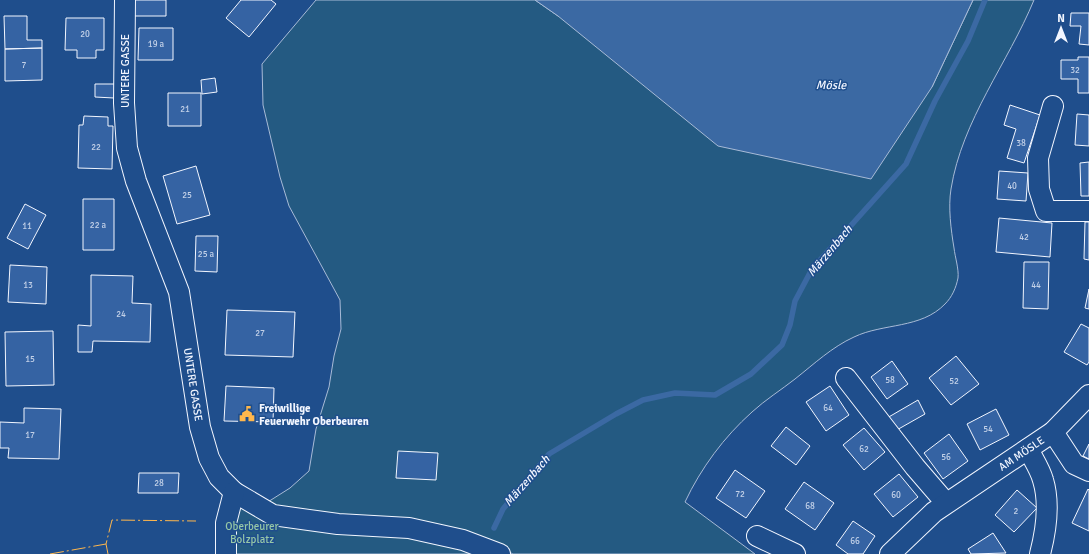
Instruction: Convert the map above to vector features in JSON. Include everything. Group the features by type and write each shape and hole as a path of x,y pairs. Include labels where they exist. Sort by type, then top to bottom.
{"street":[{"name":"UNTERE GASSE","path":"125,0 124,103 127,148 136,181 180,292 200,427 209,458 219,477 234,492 273,515 338,524 409,528 463,540 500,554"},
{"path":"1054,106 1038,158 1039,189 1046,211 1089,211"},
{"path":"846,378 915,467 946,503"},
{"name":"AM MÖSLE","path":"890,554 934,512 946,503 1053,432 1089,395"},
{"path":"1053,432 1074,464 1089,471"},
{"path":"1028,449 1043,479 1047,502 1044,539 1040,554"},
{"path":"226,554 226,523 234,492"},
{"path":"757,536 795,554"}],"green space":[{"path":"316,0 535,0 558,16 932,87 973,0 1034,0 1012,46 975,115 957,164 951,189 950,211 958,278 955,289 950,298 935,312 925,318 901,325 877,329 854,337 816,362 762,403 732,432 706,465 691,489 685,502 755,554 513,554 505,550 263,505 290,488 309,471 316,429 329,387 334,356 341,329 340,300 289,206 280,177 263,105 262,64"},
{"name":"Oberbeurer Bolzplatz","path":"236,499 408,531 487,554 229,554"}],"water":[{"name":"Mösle","path":"535,0 973,0 932,87 871,179 718,146 558,16"}],"building":[{"path":"132,0 166,0 166,16 131,16"},
{"path":"241,0 271,0 276,4 249,37 226,18"},
{"path":"1071,13 1089,13 1089,45 1079,44 1081,26 1070,26"},
{"path":"4,16 27,16 27,40 42,40 42,48 5,49"},
{"path":"66,18 104,18 104,50 96,50 96,58 77,58 77,50 65,50"},
{"path":"139,28 173,28 173,60 138,60"},
{"path":"42,48 42,80 5,81 5,49"},
{"path":"1078,57 1089,57 1089,93 1078,93 1078,79 1061,79 1061,60 1078,60"},
{"path":"215,78 217,92 202,94 201,80"},
{"path":"95,84 115,84 114,98 95,97"},
{"path":"168,93 201,93 201,126 168,126"},
{"path":"1010,105 1040,115 1024,163 1007,158 1016,129 1004,125"},
{"path":"1077,114 1089,115 1089,146 1075,145"},
{"path":"84,116 108,117 108,126 113,126 112,169 78,168 79,125 83,125"},
{"path":"1089,162 1089,196 1081,196 1080,163"},
{"path":"196,166 210,215 177,224 163,176"},
{"path":"999,171 1028,173 1026,201 997,199"},
{"path":"83,199 114,199 114,250 83,250"},
{"path":"25,204 46,215 28,249 7,238"},
{"path":"999,218 1052,223 1050,257 996,252"},
{"path":"1085,222 1089,222 1089,260 1084,259"},
{"path":"196,236 218,236 217,272 195,271"},
{"path":"1024,262 1049,262 1048,309 1023,308"},
{"path":"10,265 47,267 46,304 8,302"},
{"path":"91,275 133,276 132,303 151,304 150,342 93,341 92,352 78,352 78,325 91,326"},
{"path":"1089,289 1089,309 1085,308"},
{"path":"227,310 295,312 293,357 225,355"},
{"path":"1081,324 1089,328 1089,362 1087,365 1064,352"},
{"path":"53,331 54,385 6,386 5,332"},
{"path":"956,356 979,384 951,405 929,378"},
{"path":"892,361 908,384 887,399 871,377"},
{"path":"226,386 274,388 273,422 224,421"},
{"path":"830,386 849,415 826,431 806,402"},
{"path":"918,400 925,414 895,431 887,418"},
{"path":"24,408 61,409 59,459 8,458 9,448 0,448 0,422 24,423"},
{"path":"996,409 1009,435 980,450 967,424"},
{"path":"786,427 810,446 796,465 771,446"},
{"path":"864,428 885,452 864,470 843,445"},
{"path":"949,434 968,461 943,479 924,453"},
{"path":"1089,444 1089,459 1083,456"},
{"path":"398,451 438,453 436,480 396,478"},
{"path":"735,470 765,491 746,518 716,498"},
{"path":"139,473 179,473 178,493 138,493"},
{"path":"899,474 918,497 893,517 874,494"},
{"path":"804,482 834,503 815,530 785,509"},
{"path":"1088,489 1089,490 1089,531 1072,523"},
{"path":"1017,490 1037,508 1014,532 995,515"},
{"path":"853,521 875,536 863,554 848,554 836,545"},
{"path":"993,533 1006,553 971,554 968,549"}],"waterway":[{"name":"Märzenbach","path":"494,528 503,509 549,454 616,414 643,400 675,393 715,395 751,374 782,345 790,325 795,301 812,269 906,164 935,101 968,41 985,0"}],"power":[{"path":"108,554 106,544 112,520 196,521"},
{"path":"50,554 106,544"}],"place":[{"name":"Freiwillige Feuerwehr Oberbeuren","path":"247,414"}]}
